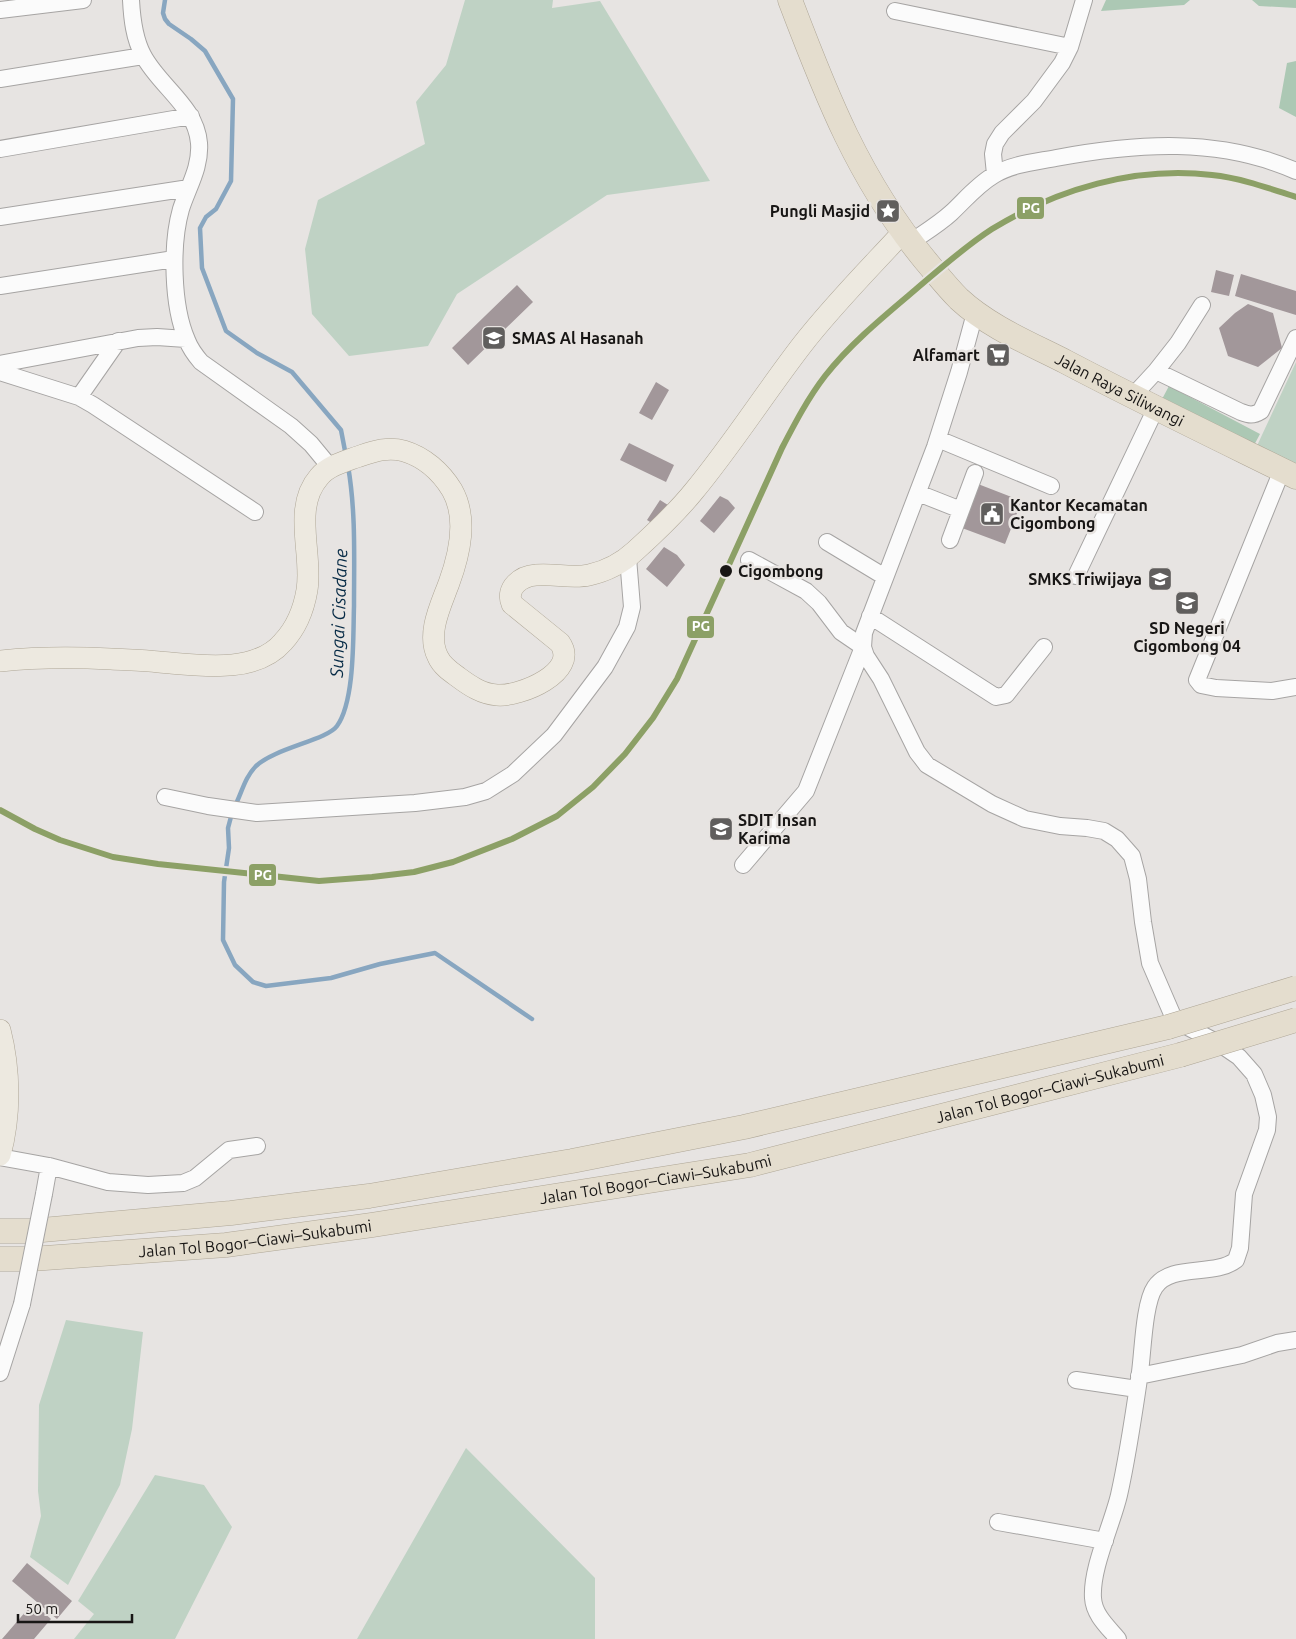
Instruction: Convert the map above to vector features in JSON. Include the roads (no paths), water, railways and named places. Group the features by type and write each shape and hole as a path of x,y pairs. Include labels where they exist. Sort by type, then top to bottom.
{"highway":[{"name":"Jalan Raya Siliwangi","path":"790,0 821,82 858,161 888,211 951,291 975,313 1013,334 1132,397 1289,473"},
{"name":"Jalan Tol Bogor–Ciawi–Sukabumi","path":"0,1231 231,1213 368,1196 572,1161 744,1127 1168,1027 1296,988"},
{"name":"Jalan Tol Bogor–Ciawi–Sukabumi","path":"0,1259 31,1259 226,1245 372,1225 750,1165 1180,1055 1296,1020"}],"main road":[{"path":"0,660 91,658 218,666 244,663 266,656 283,642 293,629 304,604 308,571 305,520 308,496 319,477 336,465 378,450 388,449 404,451 425,461 443,476 458,503 461,521 460,543 454,568 437,616 434,642 437,656 444,666 481,691 502,695 514,694 529,689 547,679 563,659 563,648 560,643 512,604 510,600 511,592 518,582 528,576 539,574 565,577 586,576 606,570 628,558 693,492 803,344 872,264 911,242"},
{"path":"0,1030 7,1081 7,1118 0,1156"}],"street":[{"path":"0,10 83,0"},
{"path":"132,0 134,28 143,56 191,116 199,143 199,155 195,174 178,222 174,259 177,299 186,339 201,362 291,426 336,465"},
{"path":"995,174 993,154 998,139 1059,69 1070,47 1084,0"},
{"path":"895,11 1070,47"},
{"path":"0,80 143,56"},
{"path":"0,149 191,116"},
{"path":"911,242 950,214 973,190 995,174 1016,166 1032,163 1118,148 1192,146 1224,150 1268,160 1296,171"},
{"path":"0,217 189,188"},
{"path":"0,286 174,259"},
{"path":"1132,397 1178,343 1202,305"},
{"path":"744,865 806,791 863,647 864,634 870,616 938,439 962,364 975,313"},
{"path":"0,364 148,337 186,339"},
{"path":"1156,371 1241,412 1255,415 1261,411 1296,338"},
{"path":"79,397 118,342"},
{"path":"0,372 79,397 109,414 255,512"},
{"path":"1076,576 1156,408"},
{"path":"938,439 1051,486"},
{"path":"950,540 975,472"},
{"path":"1289,473 1197,680 1201,685 1216,688 1272,691 1296,687"},
{"path":"918,493 961,510"},
{"path":"826,542 885,576"},
{"path":"165,797 208,806 257,812 415,803 465,797 486,791 513,774 554,735 605,667 627,628 632,607 628,558"},
{"path":"748,560 806,591 819,603 841,632 863,647 866,656 881,679 916,752 927,765 992,804 1019,817 1051,824 1104,831 1117,839 1129,851 1136,866 1150,962 1172,1014 1182,1024 1220,1044 1239,1057 1250,1069 1260,1086 1267,1110 1268,1130 1244,1194 1238,1256 1236,1260 1227,1265 1171,1275 1164,1278 1156,1285 1148,1302 1138,1383 1118,1496 1094,1586 1094,1603 1100,1618 1118,1639"},
{"path":"870,616 996,697 1006,695 1044,647"},
{"path":"0,1156 49,1166 108,1182 148,1185 183,1183 195,1178 229,1150 257,1146"},
{"path":"0,1373 22,1304 49,1166"},
{"path":"1076,1380 1138,1383 1296,1340"},
{"path":"998,1522 1105,1541"}],"waterway":[{"name":"Sungai Cisadane","path":"165,0 163,13 165,19 205,51 233,99 231,181 216,209 206,217 200,228 202,268 226,331 257,353 292,372 341,430 346,456"},
{"name":"Sungai Cisadane","path":"235,806 246,780 256,766 275,754 323,736 337,726 343,715 352,668 354,606 354,536 351,483 348,466"},
{"name":"Sungai Cisadane","path":"232,813 228,828 229,848 224,882 223,940 235,965 253,982 266,986 331,978 380,964 435,953 532,1019"}],"place":[{"name":"Pungli Masjid","path":"888,211"},
{"name":"SMAS Al Hasanah","path":"494,338"},
{"name":"Alfamart","path":"998,355"},
{"name":"Kantor Kecamatan Cigombong","path":"992,514"},
{"name":"Cigombong","path":"726,571"},
{"name":"SMKS Triwijaya","path":"1160,579"},
{"name":"SD Negeri Cigombong 04","path":"1187,603"},
{"name":"SDIT Insan Karima","path":"721,829"}]}
